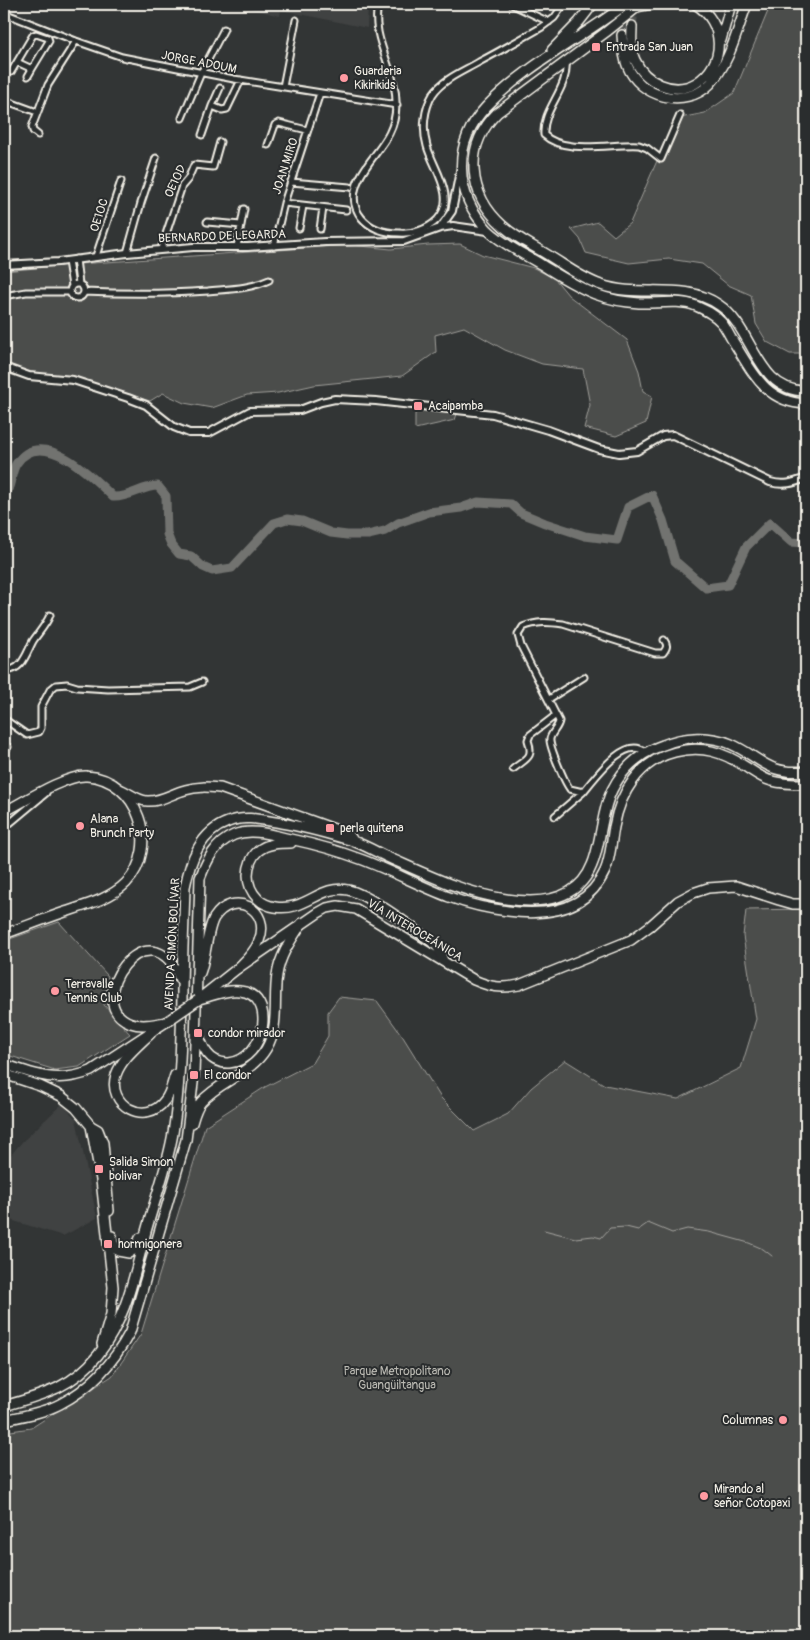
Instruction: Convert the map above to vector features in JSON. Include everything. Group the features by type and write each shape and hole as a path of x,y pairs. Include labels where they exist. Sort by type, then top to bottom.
{"main road":[{"path":"539,63 579,22 593,4"},
{"path":"626,4 539,63 508,87 486,108 472,126 464,144 460,168 462,183 469,201 488,231 570,282 598,295 625,302 692,305 709,312 721,322 756,378 770,393 783,400 806,404"},
{"path":"651,4 638,6 497,113 487,123 477,142 474,166 480,194 486,206 504,227 584,277 601,285 619,290 688,292 705,296 720,305 740,327 769,376 782,386 798,391 806,391"},
{"path":"695,4 707,12 714,22 718,32 718,49"},
{"path":"632,26 634,58 640,70 664,87 682,87 696,83 707,73 714,62 731,4"},
{"path":"622,35 623,53 627,66 639,83 654,94 668,98 684,97 701,91 719,74 747,4"},
{"name":"AVENIDA SIMÓN BOLÍVAR","path":"4,1406 53,1391 69,1382 98,1356 116,1329 129,1298 173,1132 180,1058 185,887 189,867 196,850 209,833 227,822 253,818 291,825 354,842 448,884 470,891 506,899 540,901 560,897 573,890 584,880 592,867 605,809 612,791 623,772 645,752 676,740 710,738 732,744 769,767 788,772 806,771"},
{"name":"AVENIDA SIMÓN BOLÍVAR","path":"4,1420 60,1404 88,1385 107,1368 130,1332 186,1140 194,1075 200,878 211,854 221,844 234,835 262,832 317,845 362,859 451,898 508,911 542,914 563,909 580,900 593,889 605,872 619,804 629,785 643,769 656,759 674,752 696,749 719,752 771,781 806,784"},
{"path":"4,812 66,780 86,776 108,781 140,800 148,801 202,786 220,788 342,832 348,835 354,842"},
{"path":"4,934 98,900 117,891 132,877 141,856 142,829 137,811 122,790"},
{"path":"317,845 269,844 256,852 252,858 248,873 250,887 259,900 272,906 289,908 303,904 332,890 339,888 350,890 376,904 427,938 439,949 444,961"},
{"name":"VÍA INTEROCEÁNICA","path":"4,1064 33,1074 63,1079 77,1077 91,1071 166,1022 238,968 302,923 327,908 338,906 356,909 474,980 491,987 504,988 519,985 631,940 678,901 708,888 728,885 736,886 793,904 806,904"},
{"path":"197,980 204,964 213,920 224,908 238,904 249,906 257,913 260,918 262,931 255,949 238,968"},
{"path":"186,1140 201,1102 251,1066 266,1049 276,1020 277,976 280,962 284,951 302,923"},
{"path":"166,1022 138,1024 123,1019 114,1007 112,1000 114,982 133,957 153,951 166,956 172,962 182,984"},
{"path":"195,1023 202,1046 207,1054 214,1060 227,1063 240,1060 251,1052 259,1040 263,1025 261,1009 254,997 248,993 232,991 198,999"},
{"path":"150,1033 122,1064 116,1076 115,1090 124,1106 134,1111 145,1113 151,1112 161,1105 169,1094 180,1058"},
{"path":"4,1074 40,1086 61,1096 76,1108 91,1126 98,1130 103,1143 113,1243 118,1251 129,1253 135,1249 150,1215"},
{"path":"91,1126 101,1180 113,1287 110,1314 98,1356"}],"street":[{"path":"378,4 376,26 396,90 397,105 389,136 359,180 356,194 357,212 366,223 388,233 405,234 427,231 441,214 445,199 442,184 429,152 425,135 425,117 433,94 454,77 548,22 560,12 564,4"},
{"path":"512,4 548,22"},
{"name":"JORGE ADOUM","path":"4,13 122,57 200,73 397,105"},
{"path":"283,87 296,20"},
{"path":"40,35 44,28"},
{"path":"182,118 200,73 224,29"},
{"path":"12,72 33,35 40,35 49,39 49,42 28,76"},
{"path":"38,135 33,131 32,127 37,112 48,85 76,41"},
{"path":"566,61 565,80 543,130 544,135 548,138 560,143 581,147 640,145 661,159 680,115"},
{"path":"17,62 32,69"},
{"path":"212,106 227,110 241,80"},
{"path":"202,135 220,88"},
{"name":"JOAN MIRO","path":"274,246 284,203 320,92"},
{"path":"4,100 37,112"},
{"path":"268,145 278,123 307,130"},
{"name":"OE10D","path":"161,249 182,186 188,179 194,165 213,167 220,142"},
{"path":"127,252 140,203 156,158"},
{"path":"440,228 452,211 460,168"},
{"name":"OE10C","path":"96,256 121,181"},
{"path":"291,182 350,187"},
{"path":"284,203 346,210"},
{"path":"299,228 304,206"},
{"path":"320,229 323,208"},
{"path":"237,247 244,209"},
{"path":"207,222 241,225"},
{"name":"BERNARDO DE LEGARDA","path":"4,265 68,261 127,252 193,247 404,241 427,231 453,226 488,231"},
{"path":"76,259 79,284 84,292"},
{"path":"68,261 72,286 71,296 79,298 84,292"},
{"path":"84,292 131,294 180,293 230,289 260,284 269,280"},
{"path":"72,286 79,284"},
{"path":"4,296 26,292 70,292"},
{"path":"4,367 29,376 73,380 128,398 146,405 174,428 190,433 209,433 250,411 300,410 335,399 376,401 502,416 548,430 598,449 619,453 637,452 663,436 673,435 770,482 783,485 806,478"},
{"path":"4,669 11,671 25,660 33,642 48,621 50,615"},
{"path":"583,792 570,789 567,785 550,740 559,721 519,643 518,635 523,627 548,622 563,624 655,653 662,653 666,648 667,644 664,640"},
{"path":"549,700 584,677"},
{"path":"5,722 27,734 38,732 41,728 41,707 45,698 50,690 62,683 108,689 190,687 202,682"},
{"path":"514,769 532,751 528,740 530,735 556,715"},
{"path":"555,816 583,792 604,768 620,755 637,747 645,752"},
{"path":"4,828 53,787"}],"shaded area":[{"path":"231,4 368,4 367,28 281,10 280,16"},
{"path":"62,1104 76,1119 97,1218 63,1236 4,1218 4,1163 22,1142"}],"green space":[{"path":"771,4 806,4 806,354 790,354 767,342 756,324 751,295 728,285 702,264 669,259 629,263 586,253 580,239 571,229 598,222 614,236 630,223 666,140 680,118 705,113 734,93"},
{"path":"460,244 483,255 534,268 555,279 569,296 627,340 639,371 643,391 652,396 646,423 616,436 584,428 590,405 583,369 542,364 505,350 464,327 435,335 436,352 402,376 314,385 278,393 247,395 212,408 184,403 163,393 150,401 63,375 27,374 4,365 4,271 350,245 391,249"},
{"path":"418,410 457,414 455,420 415,429 415,414"},
{"name":"Parque Metropolitano Guangüiltangua","path":"806,909 806,1636 4,1636 4,1432 31,1428 112,1376 141,1334 205,1126 265,1087 312,1063 328,1036 328,1012 339,997 377,1001 403,1037 441,1098 474,1131 508,1114 531,1088 565,1060 605,1085 678,1099 741,1068 756,1019 743,936 746,910"},
{"name":"Terravalle Tennis Club","path":"59,922 108,976 104,1005 130,1034 79,1067 55,1070 4,1054 4,941"}],"waterway":[{"path":"4,497 16,464 27,453 39,450 52,452 66,458 80,467 113,497 125,496 146,488 158,486 166,496 167,534 171,544 179,554 191,556 203,567 212,571 232,568 274,523 287,519 302,521 331,533 368,535 385,531 398,523 429,512 461,508 478,502 511,504 521,513 545,523 585,536 617,540 628,507 652,495 663,520 675,561 706,588 728,585 746,547 770,523 791,542 806,543"},
{"path":"544,1230 575,1238 593,1236 601,1238 610,1228 626,1227 638,1230 648,1223 672,1233 687,1229 709,1232 749,1243 763,1249 772,1256"}],"tunnel":[{"path":"622,35 624,4"},
{"path":"632,26 635,4"}],"place":[{"name":"Entrada San Juan","path":"596,47"},
{"name":"Guarderia Kikirikids","path":"344,78"},
{"name":"Acaipamba","path":"418,406"},
{"name":"Alana Brunch Party","path":"80,826"},
{"name":"perla quitena","path":"330,828"},
{"name":"Terravalle Tennis Club","path":"55,991"},
{"name":"condor mirador","path":"198,1033"},
{"name":"El condor","path":"194,1075"},
{"name":"Salida Simon bolivar","path":"99,1169"},
{"name":"hormigonera","path":"108,1244"},
{"name":"Columnas","path":"783,1420"},
{"name":"Mirando al señor Cotopaxi","path":"704,1496"}]}
